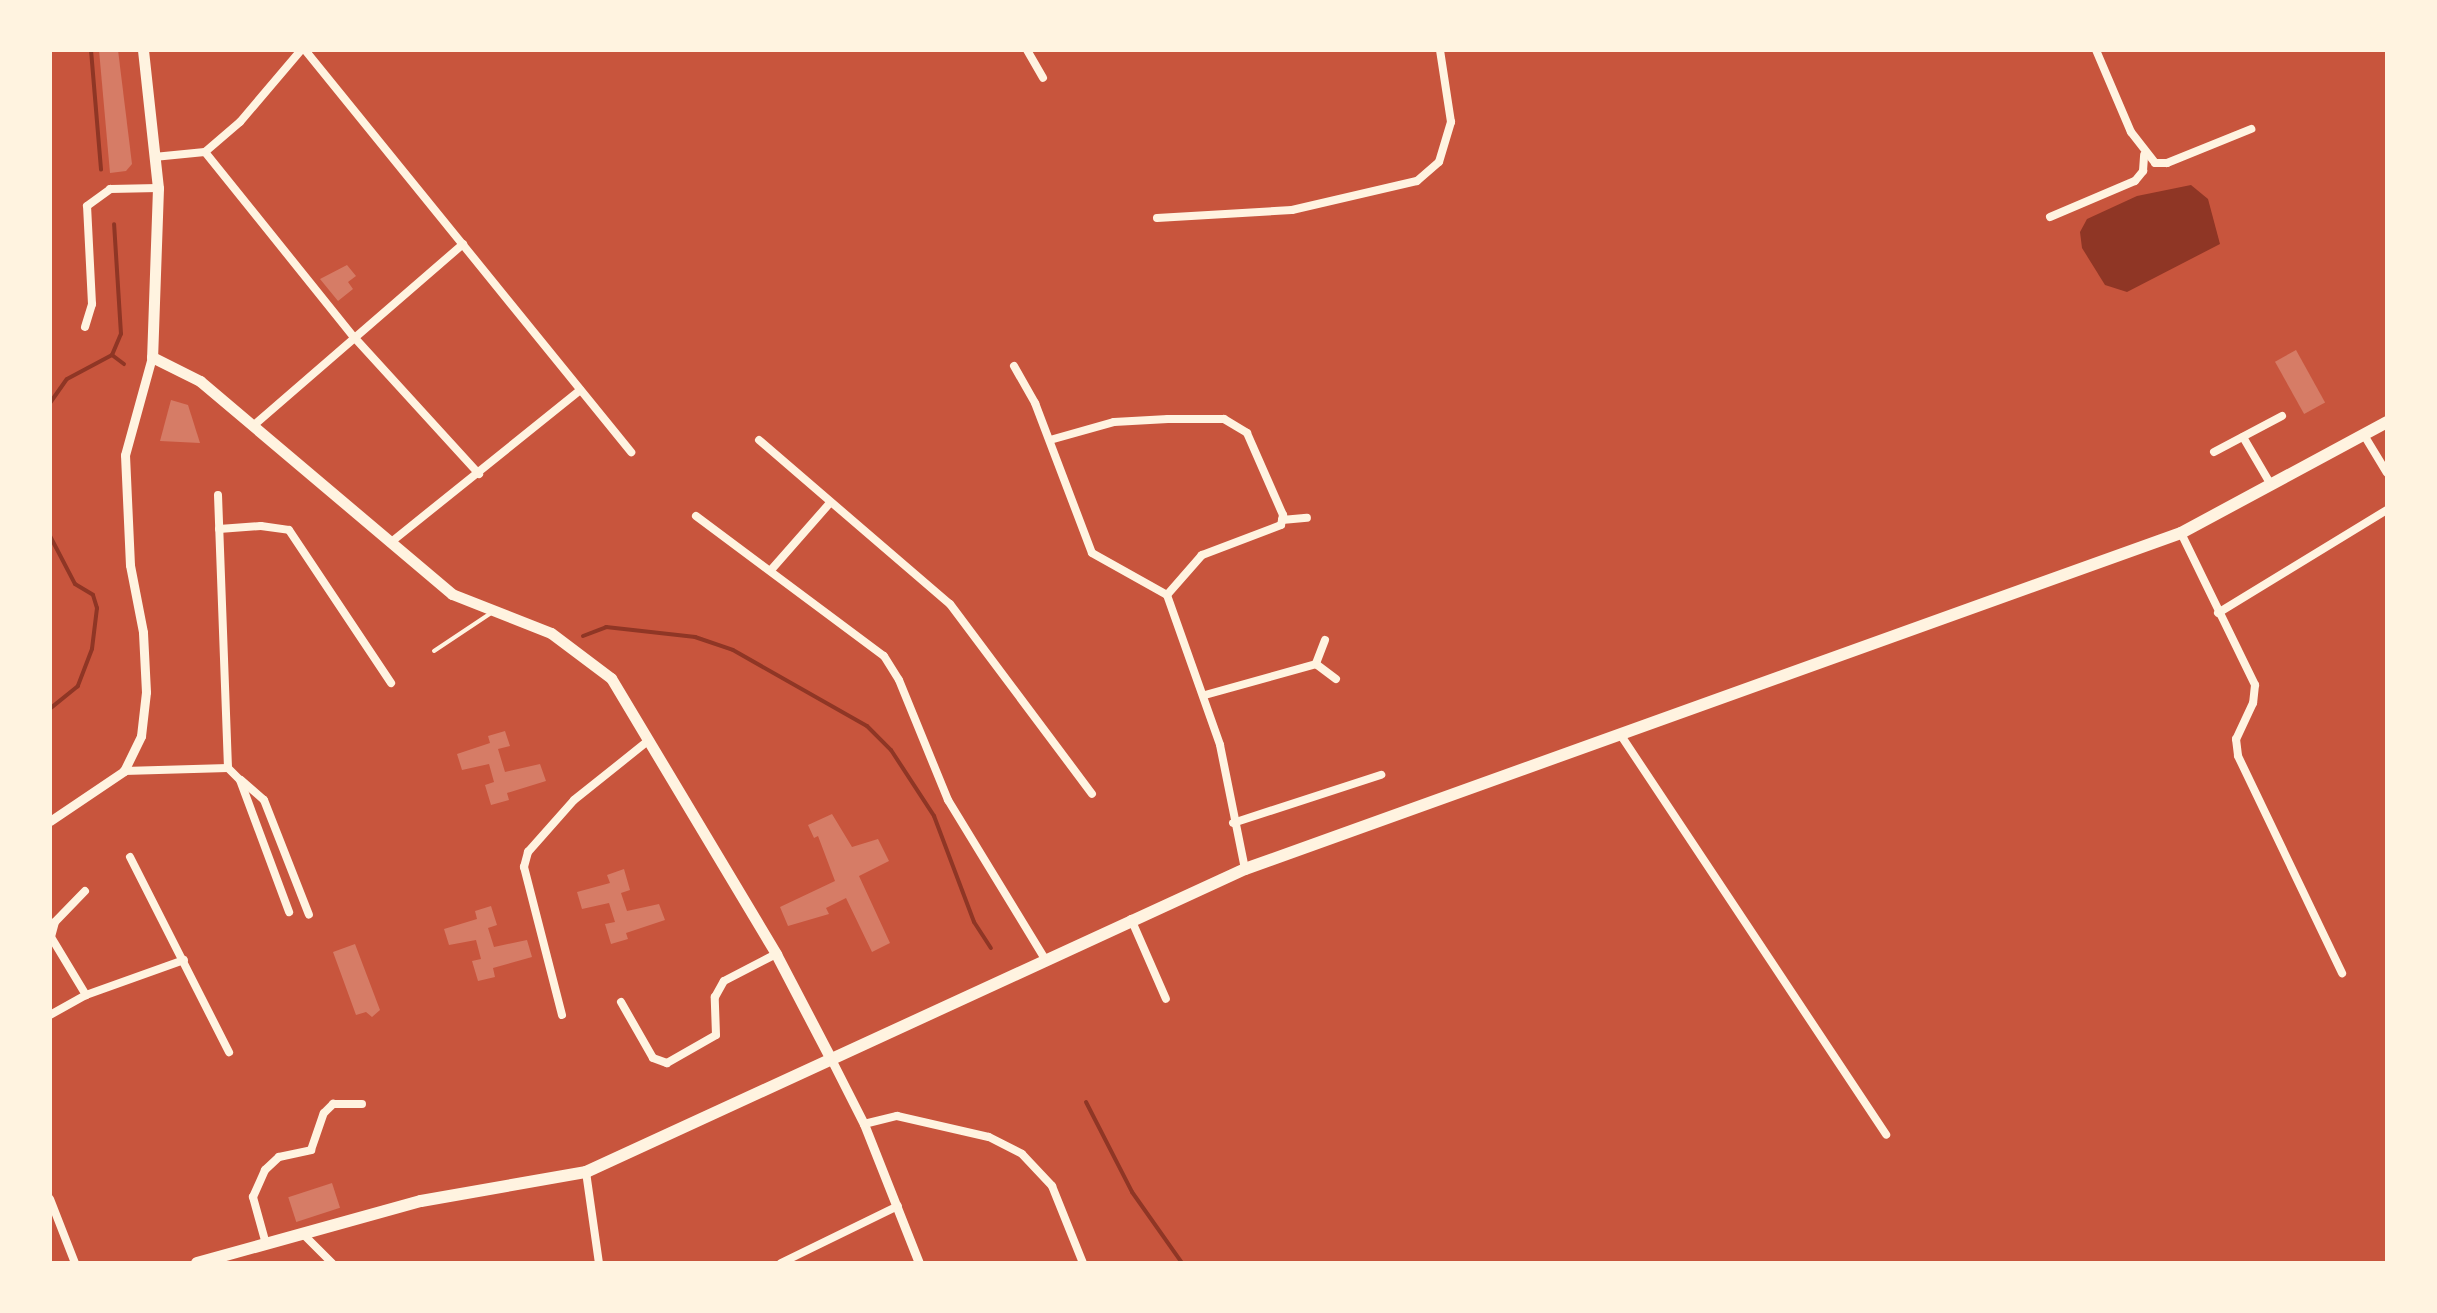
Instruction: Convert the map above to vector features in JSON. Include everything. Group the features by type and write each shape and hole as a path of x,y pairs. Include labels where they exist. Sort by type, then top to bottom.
{"main road":[{"path":"143,50 158,188 152,357 200,381 452,594 491,613 551,633 611,678 776,954 831,1059"},
{"path":"197,1263 421,1201 586,1172 1044,957 1245,869 2181,533 2387,422"}],"street":[{"path":"154,157 205,152 240,122 303,50 631,452"},
{"path":"1027,50 1043,78"},
{"path":"1157,218 1292,210 1417,181 1439,162 1451,122 1440,50"},
{"path":"2050,217 2135,181 2143,171 2144,155 2096,50"},
{"path":"2144,155 2167,163 2251,129"},
{"path":"205,152 353,336 479,474"},
{"path":"85,327 92,304 87,206 110,189 158,188"},
{"path":"253,426 353,336 463,244"},
{"path":"50,821 124,771 141,736 146,692 143,632 130,565 125,455 152,357"},
{"path":"1014,366 1050,440 1092,553 1167,595 1205,695 1245,869"},
{"path":"390,543 580,390"},
{"path":"2214,452 2282,416"},
{"path":"1050,440 1114,422 1224,419 1247,433 1263,461 1282,520"},
{"path":"2364,435 2387,473"},
{"path":"2243,437 2271,485"},
{"path":"759,440 829,504 950,604 1092,794"},
{"path":"218,495 228,768 264,800 309,915"},
{"path":"771,570 829,504"},
{"path":"2218,613 2387,510"},
{"path":"696,516 884,656 899,680 948,800 1044,957"},
{"path":"1167,595 1202,555 1273,530 1282,520 1307,518"},
{"path":"219,529 261,526 289,530 391,683"},
{"path":"2181,533 2255,685 2253,703 2236,739 2238,756 2342,973"},
{"path":"1316,664 1325,640"},
{"path":"1205,695 1316,664"},
{"path":"1316,664 1336,679"},
{"path":"1620,734 1886,1135"},
{"path":"562,1015 524,867 528,852 574,800 648,741"},
{"path":"124,771 228,768"},
{"path":"1233,823 1381,775"},
{"path":"240,780 289,912"},
{"path":"130,857 229,1052"},
{"path":"85,891 55,922 51,937 77,972 86,995"},
{"path":"1131,918 1166,999"},
{"path":"621,1002 653,1058 667,1063 716,1035 715,997 724,981 776,954"},
{"path":"50,1015 86,995 184,960"},
{"path":"831,1059 864,1124 919,1263"},
{"path":"266,1244 253,1197 265,1170 279,1157 311,1150 324,1113 333,1104 362,1104"},
{"path":"864,1124 897,1116 989,1137 1022,1154 1052,1186 1083,1263"},
{"path":"586,1172 599,1263"},
{"path":"50,1199 75,1263"},
{"path":"781,1263 898,1206"},
{"path":"304,1235 332,1263"}],"lane":[{"path":"434,651 491,613"}],"shaded area":[{"path":"2191,185 2208,199 2220,244 2127,292 2105,285 2082,248 2080,232 2087,219 2137,196"}],"building":[{"path":"99,50 118,50 132,164 126,171 110,173"},
{"path":"347,265 356,276 348,282 353,289 338,301 320,279"},
{"path":"2296,350 2325,402 2304,414 2275,362"},
{"path":"171,400 188,405 200,443 160,441"},
{"path":"505,731 510,746 498,749 505,772 540,764 546,781 507,793 509,800 491,805 485,785 494,782 489,764 462,770 457,754 490,743 488,736"},
{"path":"832,814 852,847 878,839 889,861 859,876 890,943 872,952 846,898 826,908 829,914 788,926 780,907 835,881 818,836 814,838 808,825"},
{"path":"624,869 630,890 621,893 627,911 659,904 665,920 626,933 628,939 611,944 605,924 615,922 609,903 582,909 577,892 610,883 607,875"},
{"path":"491,906 497,925 488,928 494,947 527,940 532,957 493,968 495,977 478,981 472,961 481,959 476,940 449,945 444,929 477,919 475,911"},
{"path":"355,944 380,1010 372,1017 366,1012 356,1015 333,952"},
{"path":"332,1183 340,1208 296,1222 288,1197"}],"waterway":[{"path":"91,50 101,170"},
{"path":"50,403 67,379 112,355 121,334 114,224"},
{"path":"112,355 124,364"},
{"path":"50,536 75,584 93,595 97,608 92,649 78,686 50,709"},
{"path":"583,636 606,627 695,637 733,650 867,726 891,750 934,816 974,922 991,948"},
{"path":"1086,1102 1132,1192 1182,1263"}]}
